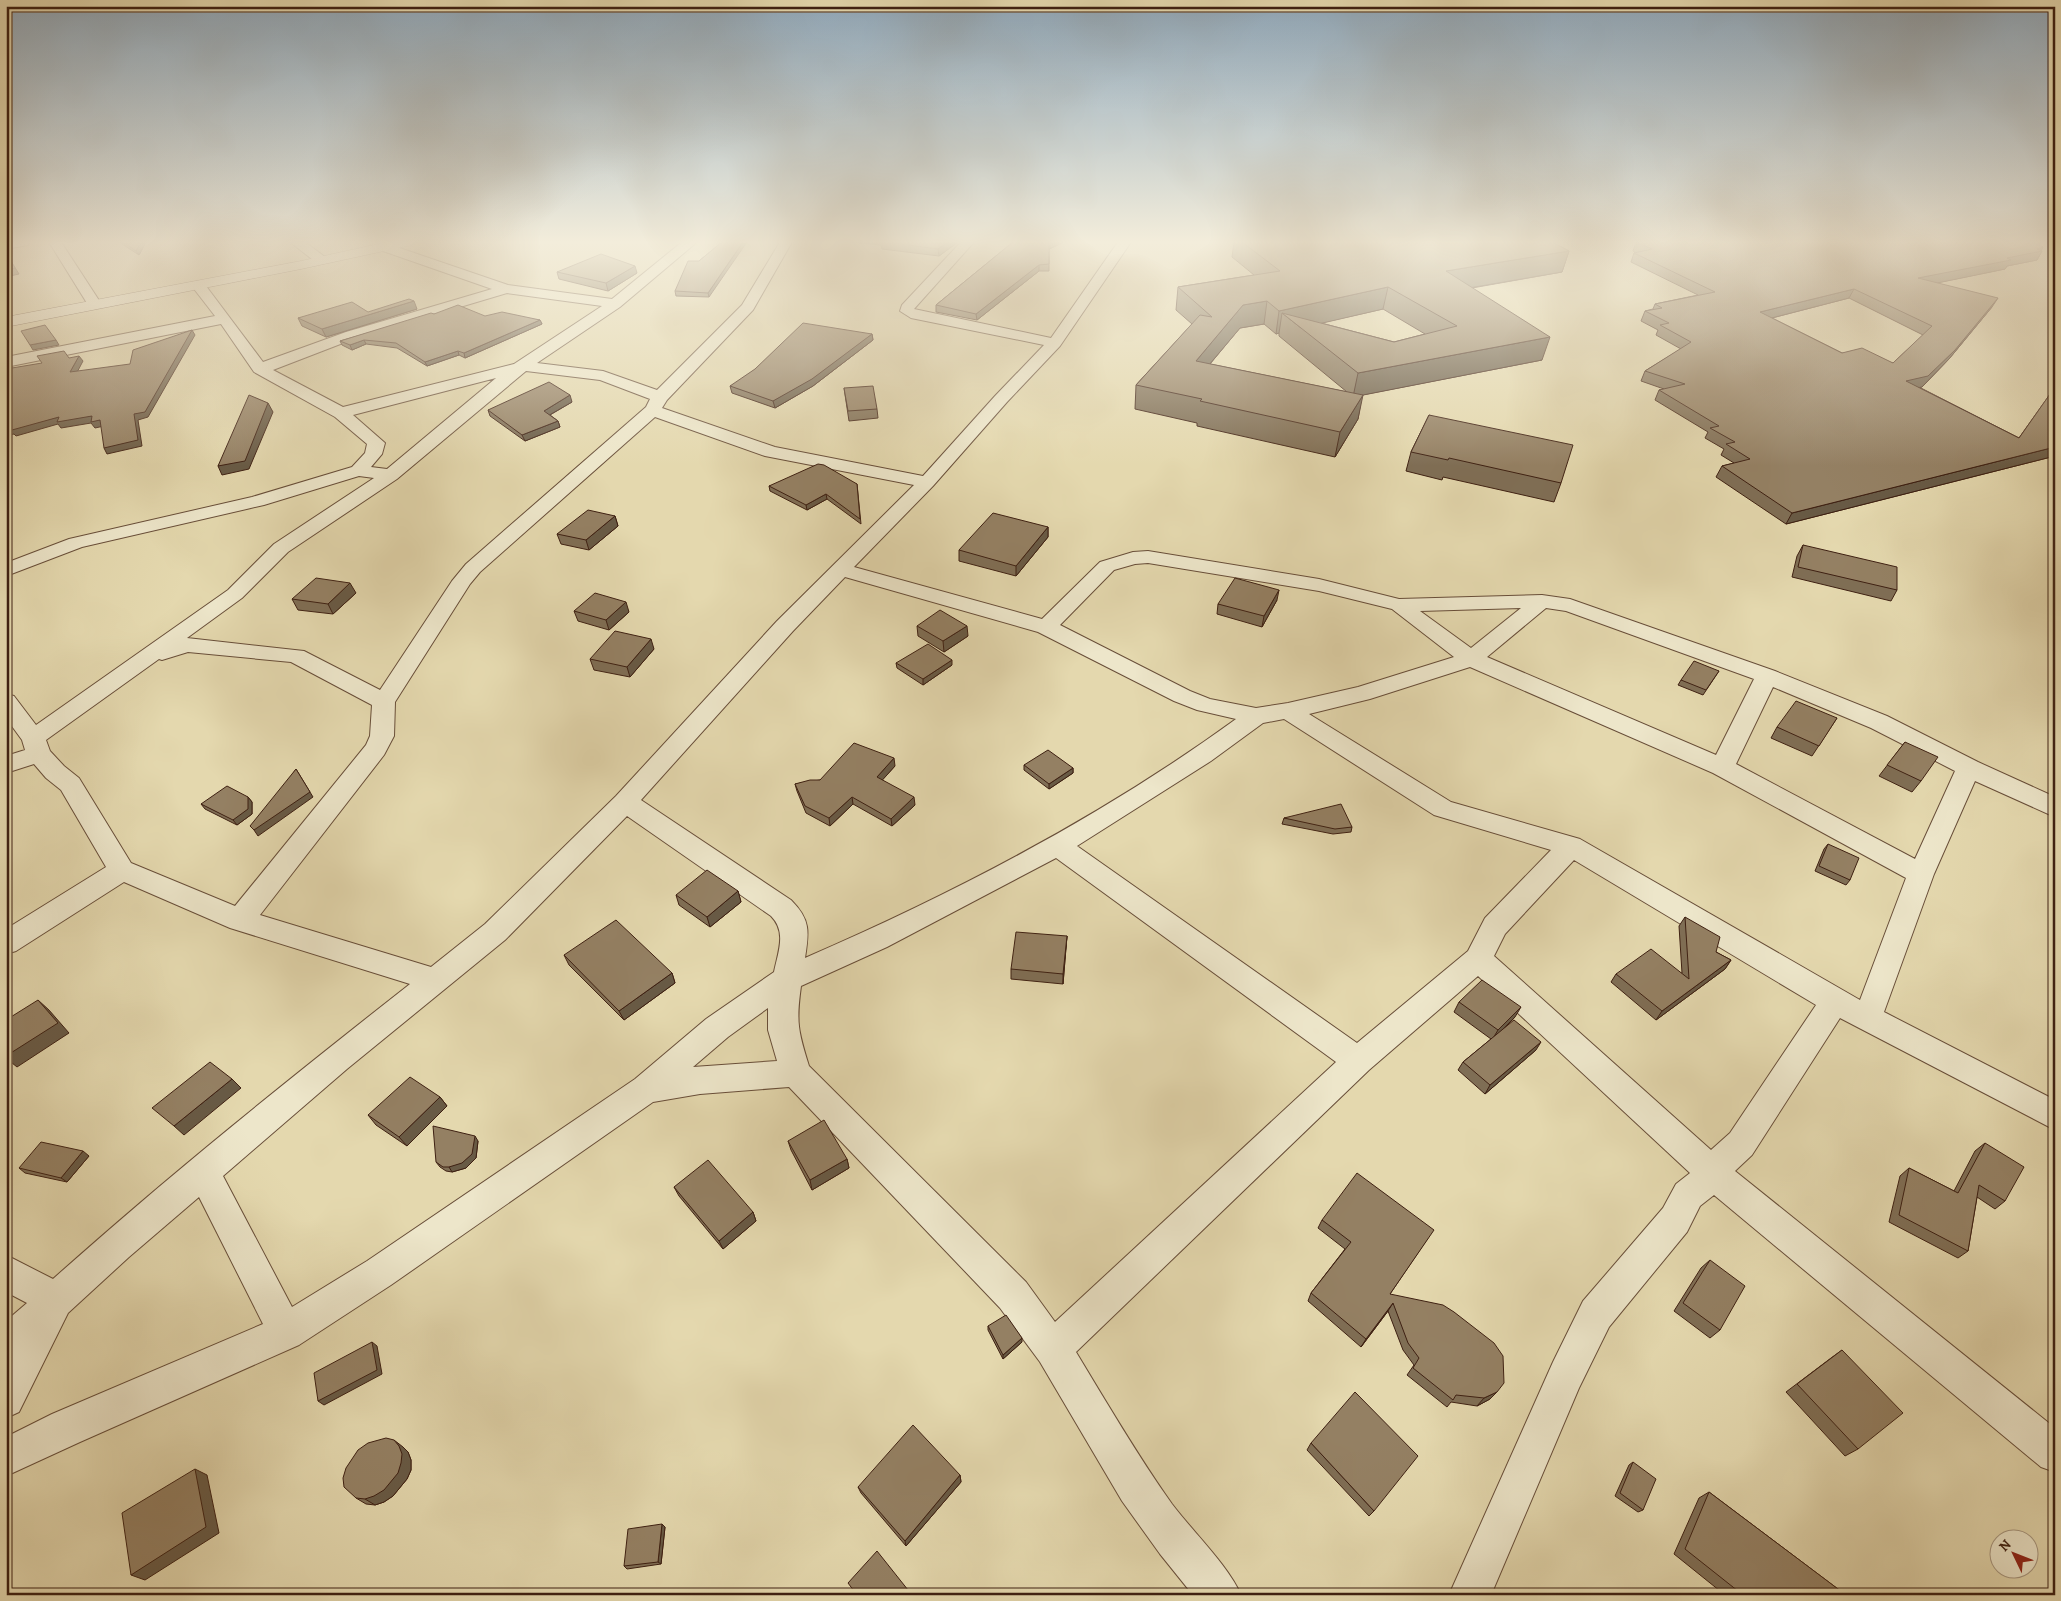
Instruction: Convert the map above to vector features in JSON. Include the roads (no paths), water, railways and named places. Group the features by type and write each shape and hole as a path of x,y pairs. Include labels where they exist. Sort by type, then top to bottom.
{"street":[{"path":"6,322 34,317"},
{"path":"260,369 359,333 413,317"},
{"path":"6,765 36,746 150,656 235,594 281,548 392,475 516,370 596,317"},
{"path":"240,920 376,749 382,736 384,702 462,581 473,568 656,403 739,317"},
{"path":"925,317 1055,342"},
{"path":"6,1346 117,1245 203,1172 336,1060 495,932 625,802 785,626 927,482 1055,342 1072,317"},
{"path":"6,362 225,319 260,369 341,413 376,443 373,454 358,471"},
{"path":"341,413 526,366 603,376 656,403 771,452 927,482"},
{"path":"6,570 48,552 86,540 257,501 358,471 392,475"},
{"path":"1046,627 1107,566 1120,561 1141,558 1319,585 1399,605 1542,601 1570,605 1767,676 1879,722 1968,768 2055,808"},
{"path":"842,570 1046,627 1182,696 1206,705 1256,716 1288,711 1362,694 1472,659 1542,601"},
{"path":"1399,605 1472,659 1722,767 1922,874"},
{"path":"150,656 187,645 296,656 384,702"},
{"path":"1722,767 1767,676"},
{"path":"6,701 55,772 70,784 122,870 240,920 436,980"},
{"path":"1288,711 1442,809 1571,846 1835,1001 2055,1116"},
{"path":"6,1457 66,1428 286,1332 379,1273 646,1088 717,1028 788,979 877,939 1058,846 1203,754 1256,716"},
{"path":"1868,1017 1922,874 1968,768"},
{"path":"625,802 781,908 791,918 795,931 782,1015 783,1030 796,1073 1013,1295 1053,1349 1136,1487 1174,1540 1220,1595"},
{"path":"1058,846 1358,1061"},
{"path":"1053,1349 1358,1061 1478,959 1495,926 1571,846"},
{"path":"6,943 122,870"},
{"path":"1478,959 1714,1174 2055,1453"},
{"path":"1470,1595 1566,1375 1596,1314 1675,1220 1688,1195 1714,1174 1722,1161 1741,1144 1835,1001"},
{"path":"646,1088 700,1080 796,1073"},
{"path":"203,1172 286,1332"},
{"path":"6,1272 56,1300"},
{"path":"6,1399 56,1300"}]}
